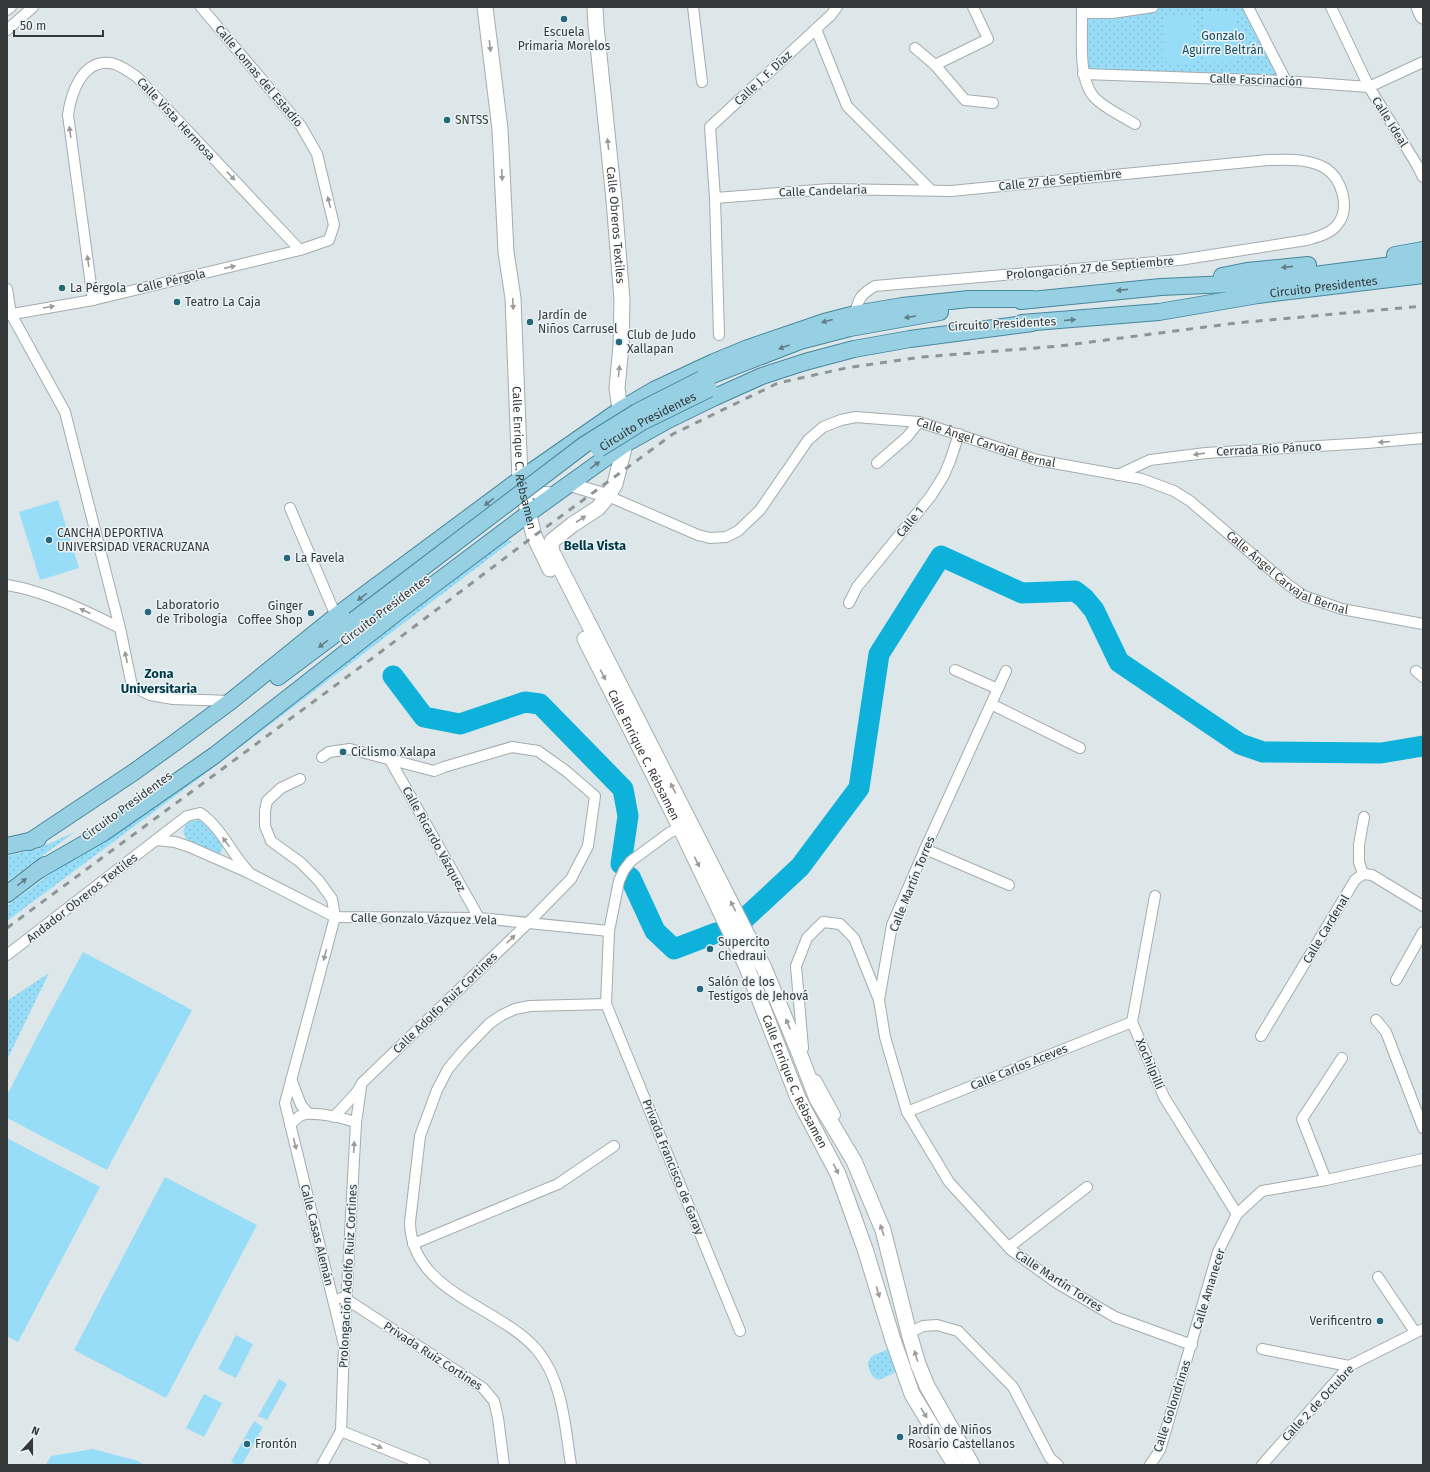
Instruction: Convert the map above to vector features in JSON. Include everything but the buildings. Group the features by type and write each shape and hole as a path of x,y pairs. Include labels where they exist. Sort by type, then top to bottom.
{"main road":[{"name":"Calle Enrique C. Rébsamen","path":"485,7 500,129 506,252 513,298 520,479 534,536 685,825 764,968 801,1049 817,1099 854,1161 883,1230 909,1333 918,1364 927,1386 972,1465"},
{"name":"Calle Obreros Textiles","path":"596,7 596,26 614,200 622,300 621,346 617,388 625,444"},
{"path":"1419,7 1423,16"},
{"name":"Circuito Presidentes","path":"7,846 29,842 51,835 70,825 146,777 584,445 637,412 705,384 800,341 850,328 919,315 1032,299 1161,286 1251,283 1422,265"},
{"name":"Circuito Presidentes","path":"7,894 197,755 591,454 705,384 852,340 973,323 1032,323 1159,312 1422,265"},
{"path":"1159,312 1264,304 1401,289 1423,285"},
{"path":"29,842 134,772 231,701 336,616 520,479 620,410 654,390 748,348 824,322 854,314 902,306 969,299 1032,299"},
{"path":"37,871 103,832 215,755 400,610 529,513 625,444 668,420 762,376 805,362 854,349 910,339 1032,323"},
{"path":"654,390 646,400 645,412 653,419 668,420"},
{"name":"Calle Enrique C. Rébsamen","path":"625,444 615,484 608,496 598,508 572,525 552,541 552,552 685,825 746,965 798,1098 838,1174 865,1249 893,1340 912,1394 955,1465"},
{"path":"520,479 538,493 554,495"},
{"path":"419,555 415,565 418,575 427,582 437,582"},
{"path":"381,583 392,583 400,590 403,600 400,610"}],"street":[{"path":"7,10 11,7"},
{"path":"7,30 33,7"},
{"name":"Calle Lomas del Estadio","path":"201,7 301,126 317,154 334,225 329,240"},
{"path":"693,7 702,82"},
{"name":"Calle J. F. Díaz","path":"715,198 710,127 816,29 837,7"},
{"path":"935,65 988,39 973,7"},
{"path":"1135,124 1102,104 1094,97 1086,86 1083,74 1082,10 1112,14 1153,7"},
{"path":"1248,7 1286,81"},
{"name":"Calle Ideal","path":"1331,7 1369,87 1423,177"},
{"path":"816,29 847,106 931,190"},
{"path":"915,48 935,65 965,100 993,103"},
{"name":"Calle Fascinación","path":"1083,74 1286,81 1369,87 1423,62"},
{"name":"Calle Vista Hermosa","path":"93,300 68,115 70,100 76,85 85,71 98,64 110,63 122,67 137,77 300,250"},
{"name":"Calle 27 de Septiembre","path":"931,190 952,191 1268,160 1308,161 1326,168 1338,180 1344,197 1344,210 1338,225"},
{"name":"Calle Candelaria","path":"715,198 830,189 931,190"},
{"path":"715,198 719,335"},
{"name":"Prolongación 27 de Septiembre","path":"854,314 857,301 865,292 875,286 1179,260 1307,240 1325,234 1338,225"},
{"name":"Calle Pérgola","path":"9,314 93,300 300,250 329,240"},
{"path":"7,289 9,314 65,412 120,628 132,686 150,695 173,699 231,701"},
{"name":"Calle Ángel Carvajal Bernal","path":"569,484 608,496 698,536 710,538 726,537 738,531 760,510 808,440 823,427 841,420 856,417 919,422 1037,460 1142,478 1174,491 1190,500 1286,583 1304,596 1342,609 1423,624"},
{"path":"877,463 907,437 919,422"},
{"name":"Calle 1","path":"849,603 857,587 931,496 950,461 959,434"},
{"name":"Cerrada Río Pánuco","path":"1118,475 1150,460 1206,453 1423,438"},
{"path":"290,508 336,616"},
{"path":"7,585 18,586 70,604 120,628"},
{"path":"955,670 998,689"},
{"name":"Calle Martín Torres","path":"1006,671 892,925 879,1000 885,1037 907,1112 949,1182 1009,1247 1057,1283 1115,1317 1192,1345"},
{"path":"991,704 1080,748"},
{"name":"Calle Adolfo Ruiz Cortines","path":"362,1083 527,924 571,879 588,846 595,796 566,771 538,751 520,747 512,747 444,766 434,771 390,760"},
{"path":"322,757 329,752 350,749 390,760"},
{"name":"Calle Ricardo Vázquez","path":"390,760 479,918"},
{"path":"300,779 281,788 267,801 265,826 271,841 300,862 319,881 332,899 335,917"},
{"name":"Calle Gonzalo Vázquez Vela","path":"156,840 187,816 200,813 210,820 249,873"},
{"path":"1364,817 1359,846 1359,862 1363,874 1372,875 1423,906"},
{"path":"571,1465 557,1388 548,1367 537,1350 517,1333 438,1281 426,1268 413,1244 410,1232 410,1222 420,1136 437,1090 448,1069 481,1031 502,1015 530,1006 606,1004 609,931 620,881 624,870 631,862 669,832 685,825"},
{"name":"Calle Gonzalo Vázquez Vela","path":"156,840 175,842 190,847 249,873 335,917 479,918 609,931"},
{"name":"Andador Obreros Textiles","path":"7,955 156,840"},
{"path":"925,849 1009,885"},
{"name":"Calle Cardenal","path":"1261,1036 1355,880 1363,874"},
{"path":"1132,1022 1155,896"},
{"name":"Calle Casas Alemán","path":"335,917 285,1103 344,1345"},
{"path":"801,1049 796,966 807,938 823,922 840,924 854,938 879,1000"},
{"path":"1396,980 1423,932"},
{"name":"Privada Francisco de Garay","path":"606,1004 740,1331"},
{"path":"1376,1020 1386,1032 1423,1128"},
{"name":"Calle Carlos Aceves","path":"907,1112 1132,1022"},
{"name":"Xochilpilli","path":"1132,1022 1164,1096 1237,1214"},
{"path":"1326,1180 1302,1119 1342,1058"},
{"path":"291,1078 301,1105 308,1113"},
{"path":"334,1117 357,1092 362,1083"},
{"name":"Prolongación Adolfo Ruiz Cortines","path":"322,1465 341,1431 346,1299 356,1123 362,1083"},
{"path":"290,1125 299,1117 308,1113 334,1117 356,1123"},
{"path":"413,1244 558,1184 614,1146"},
{"name":"Calle Amanecer","path":"1192,1345 1218,1252 1237,1214 1262,1191 1326,1180 1423,1159"},
{"path":"1009,1247 1086,1187"},
{"path":"1378,1277 1419,1330"},
{"name":"Privada Ruiz Cortines","path":"333,1296 346,1299 483,1388 494,1401 498,1418 504,1465"},
{"path":"909,1333 923,1326 937,1325 958,1331 1013,1387 1050,1458 1058,1465"},
{"name":"Calle 2 de Octubre","path":"1264,1464 1349,1366 1419,1330"},
{"name":"Calle Golondrinas","path":"1150,1465 1160,1450 1192,1345"},
{"path":"1262,1349 1349,1366"},
{"path":"341,1431 425,1465"}],"green space":[{"name":"Gonzalo Aguirre Beltrán","path":"1153,7 1248,7 1286,81 1083,74 1082,13"},
{"path":"1204,13 1236,13 1237,62 1204,62"},
{"path":"1163,15 1194,16 1193,63 1162,62"},
{"name":"CANCHA DEPORTIVA UNIVERSIDAD VERACRUZANA","path":"58,500 79,568 40,580 19,512"},
{"path":"512,541 210,770 7,921 7,906 46,877 138,815 439,592 500,542"},
{"path":"204,820 222,843 221,853 215,854 186,839 183,831 187,824"},
{"path":"75,832 7,881 7,856 37,849"},
{"path":"83,952 192,1010 107,1170 7,1118 7,1095"},
{"path":"49,973 7,1060 7,1001"},
{"path":"7,1138 100,1187 18,1342 7,1336"},
{"path":"165,1177 257,1225 166,1398 74,1350"},
{"path":"236,1335 253,1344 236,1378 218,1369"},
{"path":"889,1349 898,1371 879,1380 876,1379 872,1375 868,1362 872,1356"},
{"name":"Frontón","path":"279,1379 287,1384 267,1420 258,1416"},
{"path":"204,1394 222,1403 204,1437 186,1428"},
{"name":"Frontón","path":"254,1421 263,1427 242,1465 236,1465 231,1462"},
{"path":"93,1449 138,1461 144,1465 46,1465 51,1456"}],"waterway":[{"path":"743,920 800,867 859,788 879,654 941,556 1022,593 1075,591 1084,598 1094,610 1119,662 1240,744 1263,752 1381,753 1423,746"},
{"path":"393,676 424,717 460,724 525,702 540,704 623,789 628,816 621,864"},
{"path":"630,877 655,931 674,949 716,933"}],"railway":[{"path":"7,928 673,434 778,383 846,368 922,357 1060,346 1236,323 1423,306"}],"place":[{"name":"Escuela Primaria Morelos","path":"564,19"},
{"name":"SNTSS","path":"447,120"},
{"name":"La Pérgola","path":"62,288"},
{"name":"Teatro La Caja","path":"177,302"},
{"name":"Jardín de Niños Carrusel","path":"530,322"},
{"name":"Club de Judo Xallapan","path":"619,342"},
{"name":"CANCHA DEPORTIVA UNIVERSIDAD VERACRUZANA","path":"49,540"},
{"name":"La Favela","path":"287,558"},
{"name":"Laboratorio de Tribología","path":"148,612"},
{"name":"Ginger Coffee Shop","path":"311,613"},
{"name":"Ciclismo Xalapa","path":"343,752"},
{"name":"Supercito Chedraui","path":"710,949"},
{"name":"Salón de los Testigos de Jehová","path":"700,989"},
{"name":"Verificentro","path":"1380,1321"},
{"name":"Jardín de Niños Rosario Castellanos","path":"900,1437"},
{"name":"Frontón","path":"247,1444"}],"district":[{"name":"Bella Vista","path":"595,545"},
{"name":"Zona Universitaria","path":"159,680"}]}
